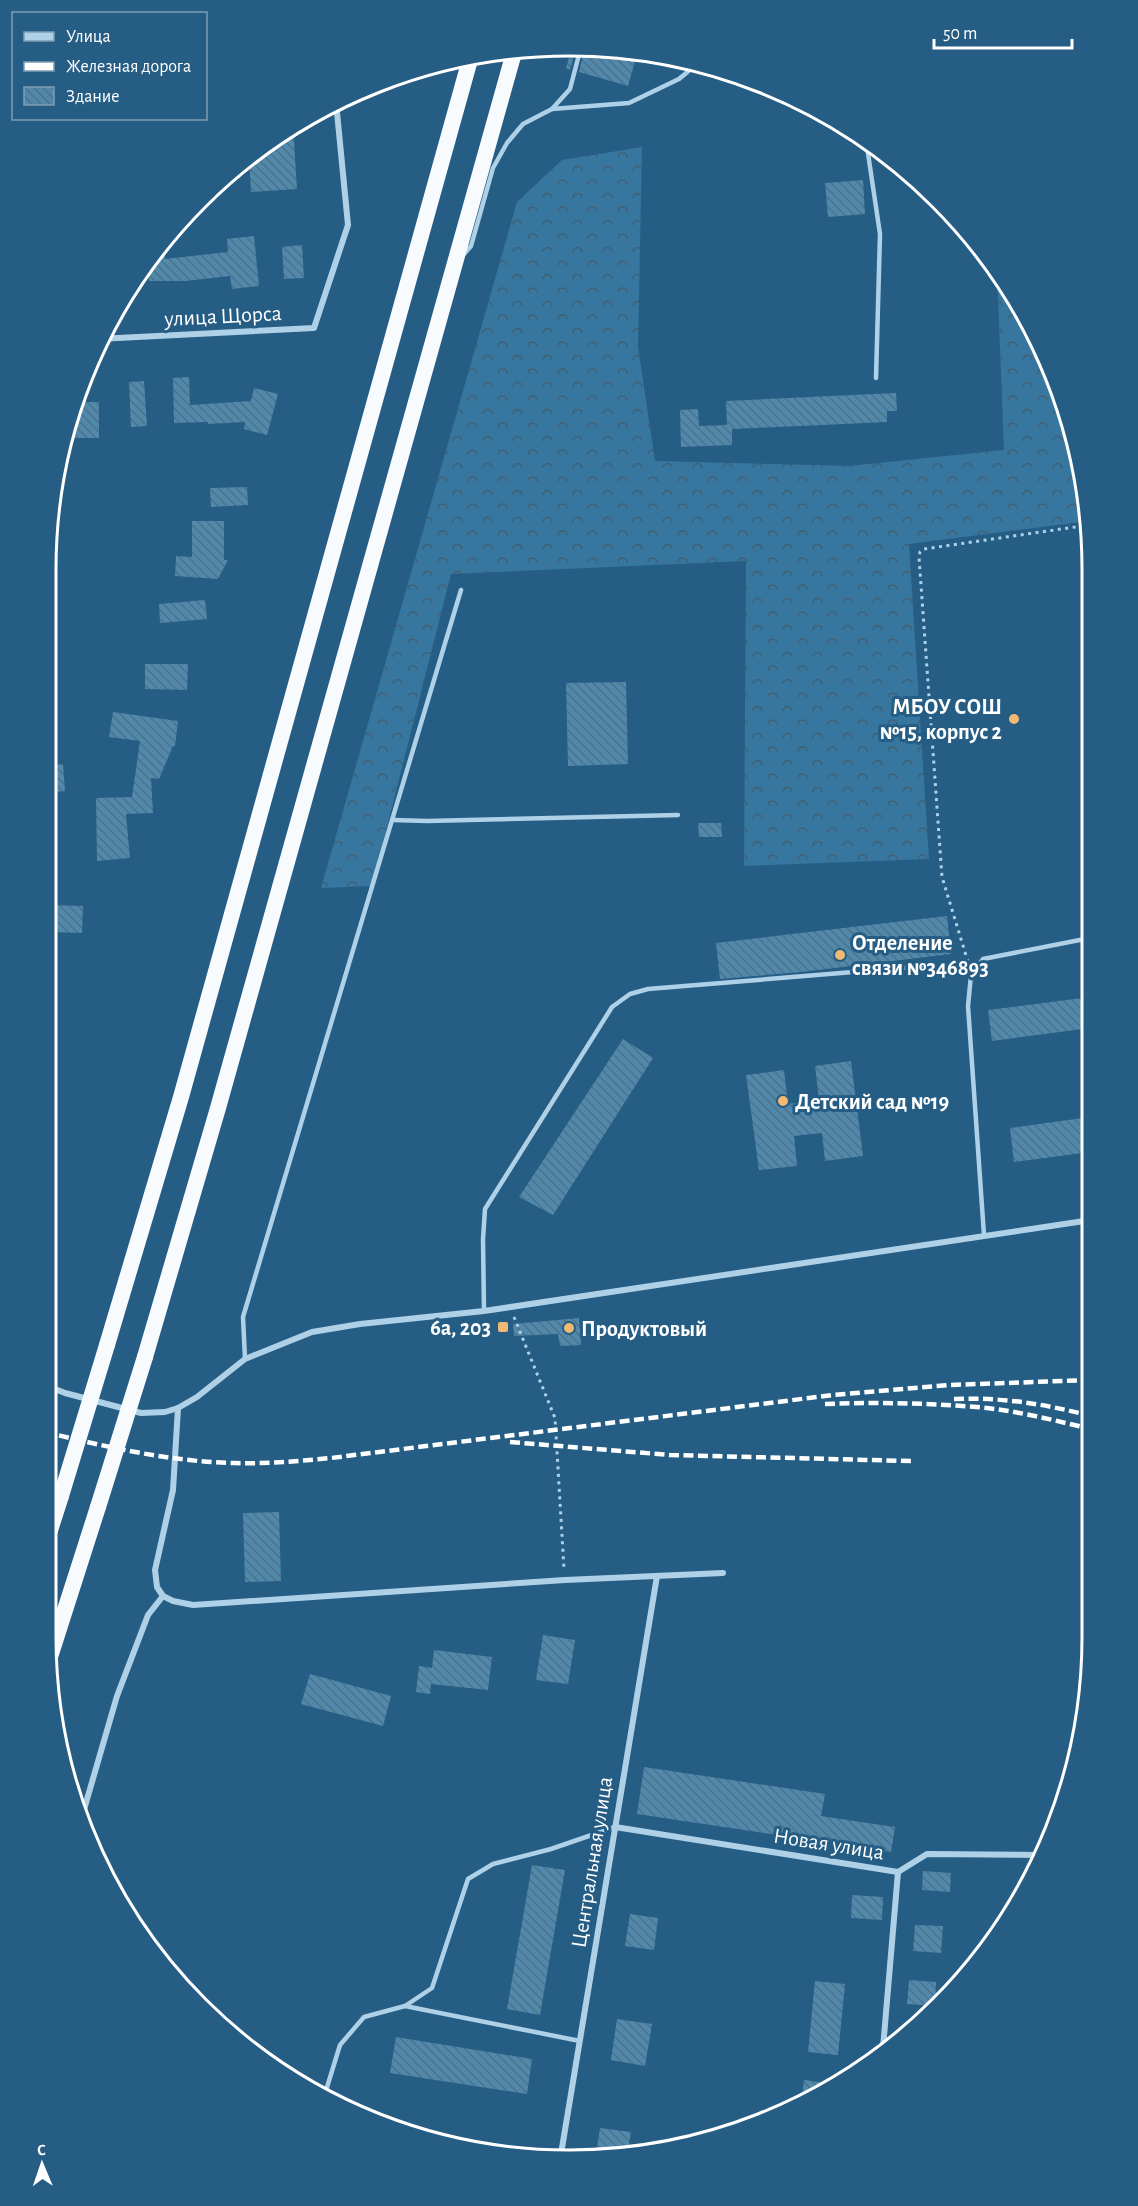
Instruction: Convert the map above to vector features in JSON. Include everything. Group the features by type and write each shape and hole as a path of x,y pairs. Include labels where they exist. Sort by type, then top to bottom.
{"highway":[{"path":"56,1638 144,1357 218,1108 512,59"},
{"path":"56,1512 181,1097 468,65"}],"street":[{"name":"улица Щорса","path":"110,338 314,328 348,225 337,111"},
{"path":"56,1389 141,1413 165,1412 178,1408 197,1397 245,1359 312,1332 360,1324 484,1311 1082,1221"},
{"path":"178,1408 173,1490 155,1570 157,1587 163,1596 173,1601 193,1605 565,1580 723,1573"},
{"name":"Центральная улица","path":"562,2150 657,1576"},
{"path":"85,1807 117,1696 148,1615 163,1596"},
{"name":"Новая улица","path":"615,1827 898,1872 883,2043"},
{"path":"898,1872 927,1854 1034,1855"}],"lane":[{"path":"454,265 471,246 493,168 507,143 523,124 552,109 570,89 579,56"},
{"path":"552,109 629,103 679,79 690,70"},
{"path":"868,152 880,234 876,378"},
{"path":"245,1359 243,1317 461,590"},
{"path":"393,820 678,815"},
{"path":"984,1234 968,1006 971,975 983,959 1082,940"},
{"path":"484,1311 485,1209 612,1007 630,994 648,989 926,966 940,972"},
{"path":"326,2090 340,2045 364,2017 405,2006 432,1988 468,1879 493,1864 551,1849 615,1827"},
{"path":"405,2006 580,2041"}],"path":[{"path":"971,975 942,877 919,569 920,552 924,549 1080,526"},
{"path":"509,1307 555,1418 565,1580"}],"green space":[{"path":"642,147 638,347 655,461 849,466 1004,450 998,286 1030,342 1065,436 1073,469 1080,522 909,544 929,859 744,866 746,561 451,574 372,886 321,888 517,202 562,160"}],"building":[{"path":"569,56 574,56 570,70 566,68"},
{"path":"583,56 635,61 628,86 579,72"},
{"path":"294,136 297,189 251,192 250,167"},
{"path":"863,180 865,214 828,217 825,183"},
{"path":"254,236 259,286 232,289 230,276 185,281 149,281 149,274 165,252 165,259 228,252 227,239"},
{"path":"302,245 304,278 284,279 282,247"},
{"path":"189,377 190,405 251,401 254,388 278,394 267,435 244,429 245,422 174,423 173,378"},
{"path":"144,381 147,426 131,427 129,382"},
{"path":"896,393 897,411 887,411 887,422 732,429 732,445 681,447 680,410 698,409 699,426 727,425 726,401"},
{"path":"84,402 99,402 99,438 73,438"},
{"path":"247,487 248,505 211,507 210,488"},
{"path":"192,521 224,521 224,560 228,560 218,579 175,576 176,556 192,557"},
{"path":"205,600 207,619 160,623 159,604"},
{"path":"145,664 188,664 187,690 145,689"},
{"path":"626,682 628,764 568,766 566,683"},
{"path":"113,712 178,721 175,746 159,779 151,778 153,813 126,814 130,858 97,861 96,798 132,797 140,741 109,737"},
{"path":"63,764 65,791 56,792 56,765"},
{"path":"698,823 721,823 722,837 699,837"},
{"path":"56,905 83,906 82,933 56,932"},
{"path":"947,916 951,954 720,979 716,943"},
{"path":"1082,998 1082,1029 992,1041 988,1010"},
{"path":"623,1039 653,1058 553,1215 519,1197"},
{"path":"851,1061 863,1156 825,1161 822,1133 794,1136 797,1166 759,1170 746,1075 784,1070 788,1104 819,1100 815,1066"},
{"path":"1082,1118 1082,1153 1014,1162 1010,1128"},
{"path":"579,1318 581,1345 560,1346 558,1334 514,1336 513,1324"},
{"path":"279,1512 281,1581 245,1582 243,1513"},
{"path":"543,1635 575,1640 568,1684 536,1680"},
{"path":"434,1650 492,1657 488,1690 431,1684 430,1694 416,1692 419,1666 432,1668"},
{"path":"310,1674 391,1696 383,1726 301,1704"},
{"path":"644,1767 825,1794 821,1816 895,1827 891,1852 637,1814"},
{"path":"532,1865 565,1870 540,2015 507,2009"},
{"path":"923,1871 951,1873 950,1892 922,1890"},
{"path":"852,1895 883,1897 882,1920 851,1918"},
{"path":"630,1914 658,1918 654,1950 625,1946"},
{"path":"915,1925 943,1926 941,1953 913,1951"},
{"path":"909,1980 936,1982 935,1996 926,2005 907,2004"},
{"path":"815,1981 845,1984 838,2055 808,2052"},
{"path":"617,2019 652,2024 645,2066 611,2060"},
{"path":"396,2037 532,2059 527,2094 390,2073"},
{"path":"804,2080 824,2083 802,2095"},
{"path":"600,2128 631,2132 629,2147 597,2149"}],"railway":[{"path":"56,1435 163,1457 211,1462 271,1463 331,1458 833,1395 949,1385 1082,1380"},
{"path":"954,1399 1023,1402 1082,1414"},
{"path":"825,1404 906,1403 987,1408 1082,1427"},
{"path":"510,1442 670,1455 911,1461"}],"place":[{"name":"МБОУ СОШ №15, корпус 2","path":"1014,719"},
{"name":"Отделение связи №346893","path":"840,955"},
{"name":"Детский сад №19","path":"783,1101"},
{"name":"6a, 203","path":"503,1327"},
{"name":"Продуктовый","path":"569,1328"}]}
